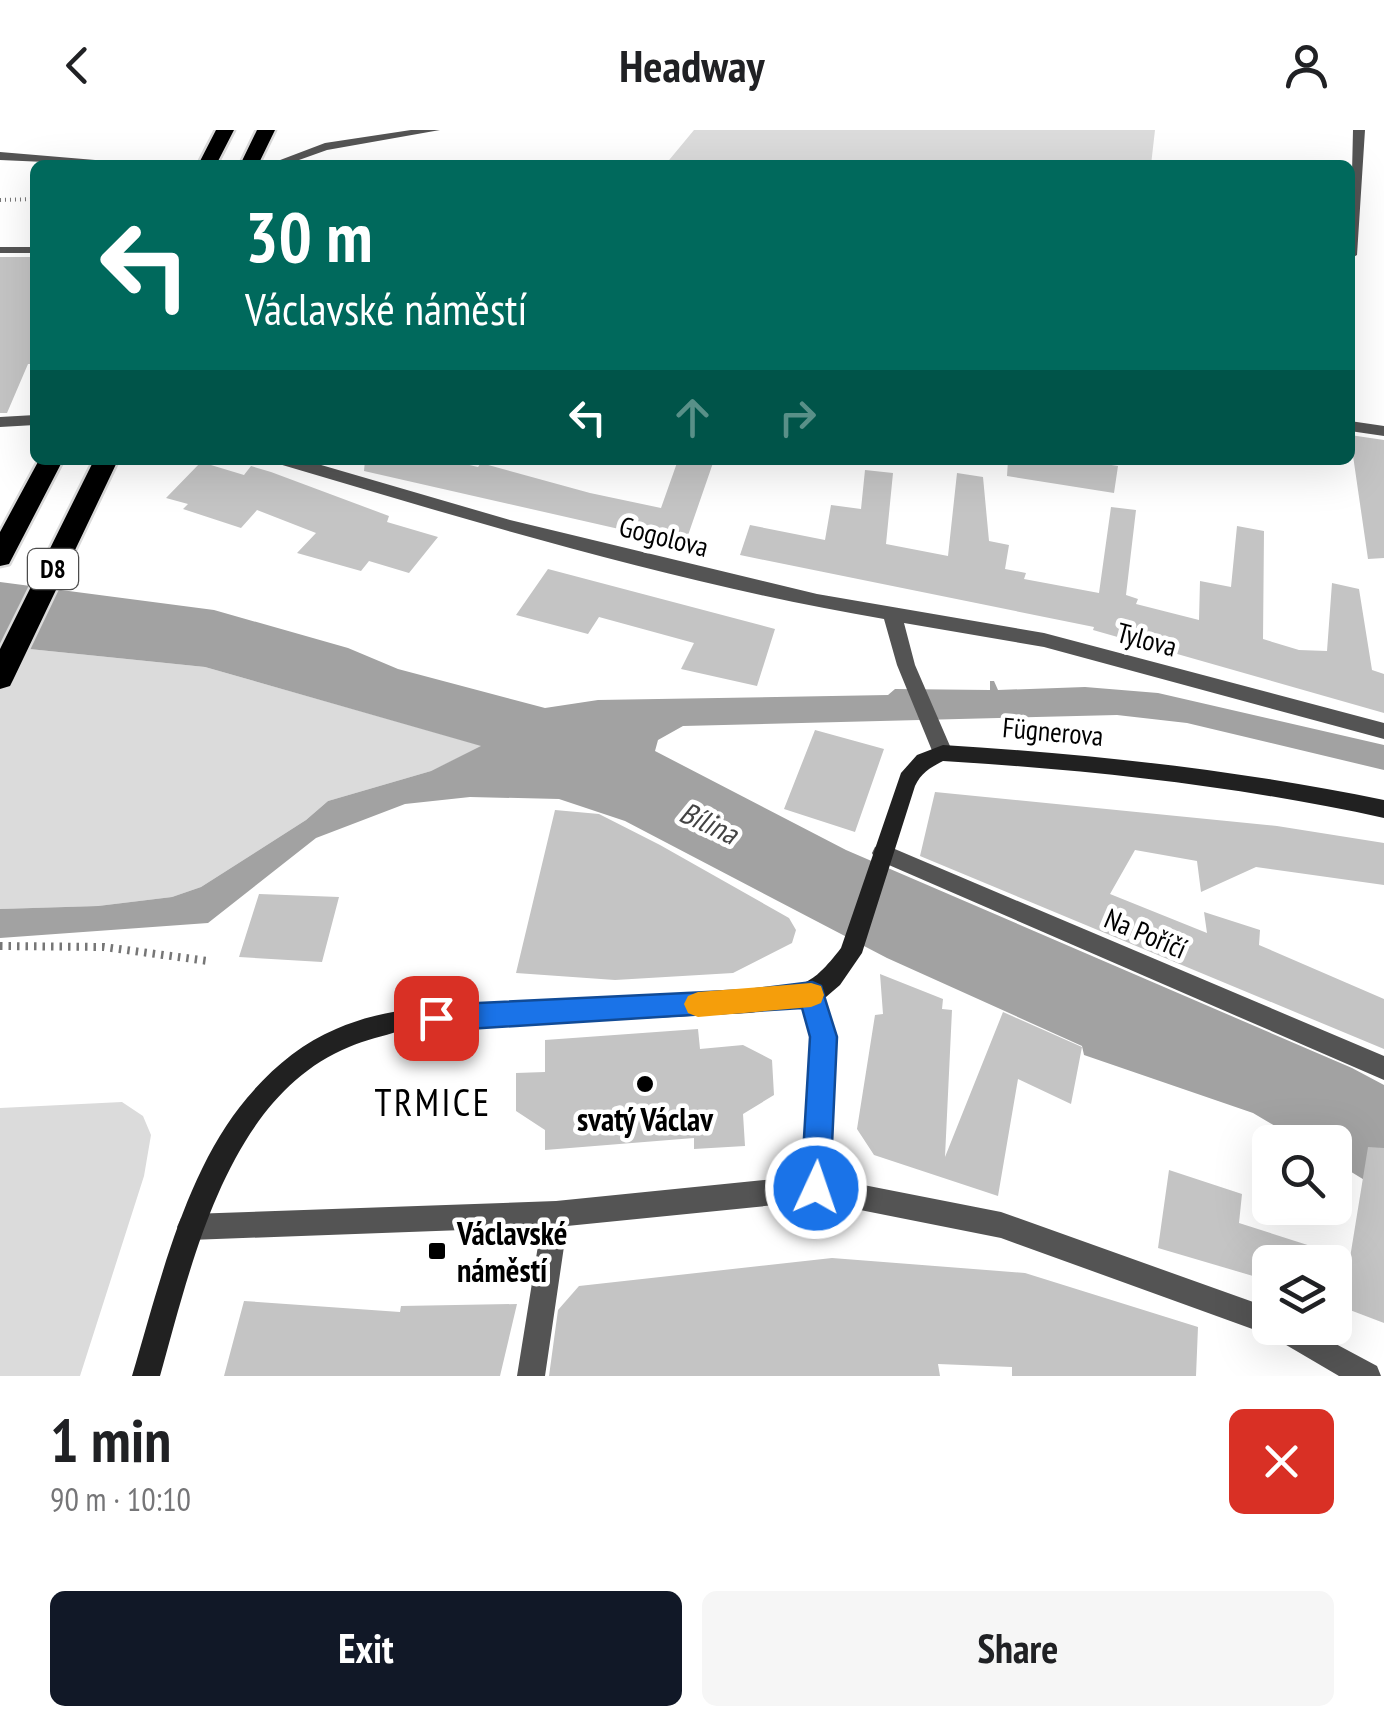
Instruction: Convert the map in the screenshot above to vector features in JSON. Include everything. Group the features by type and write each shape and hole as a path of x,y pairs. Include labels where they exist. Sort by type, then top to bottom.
{"highway":[{"path":"195,160 203,130"},
{"path":"210,160 225,130"},
{"path":"251,160 266,130"},
{"name":"D8","path":"0,557 48,465"},
{"name":"D8","path":"0,678 104,465"}],"main road":[{"name":"Fügnerova","path":"944,754 1160,771 1384,809"},
{"path":"146,1376 190,1227 220,1163 251,1111 290,1066 362,1026 400,1020 749,1002 812,995 851,954 910,774 925,759 944,754"}],"street":[{"path":"287,160 324,147 434,130"},
{"path":"1355,186 1359,130"},
{"path":"0,156 48,160"},
{"path":"0,422 30,420"},
{"path":"1355,427 1384,431"},
{"name":"Gogolova","path":"302,465 509,526 893,616"},
{"path":"893,616 906,665 944,754"},
{"name":"Tylova","path":"893,616 1044,640 1384,731"},
{"name":"Na Poříčí","path":"883,852 1384,1068"},
{"path":"812,995 824,1037 816,1188"},
{"path":"190,1227 556,1214 816,1188 1001,1225 1252,1316"},
{"path":"531,1376 556,1214"},
{"path":"1311,1345 1368,1376"}],"lane":[{"path":"0,250 30,250"}],"path":[{"path":"0,200 30,199"},
{"path":"0,946 58,942 114,945 208,961"}],"shaded area":[{"path":"694,130 1155,130 1152,160 669,160"},
{"path":"0,646 205,667 483,746 431,771 328,801 306,820 201,887 172,897 98,906 0,909"},
{"path":"122,1102 143,1116 151,1135 144,1176 80,1376 0,1376 0,1108"}],"water":[{"name":"Bílina","path":"0,582 214,610 348,648 398,669 545,708 598,700 888,695 895,689 990,690 990,681 994,681 998,690 1085,687 1158,693 1384,745 1384,770 1187,723 1117,715 683,726 658,740 655,751 846,850 1384,1085 1384,1192 1352,1172 1352,1125 1273,1125 1253,1113 1084,1055 1082,1046 887,958 625,821 559,799 470,797 405,804 316,838 208,923 0,938 0,909 98,906 172,897 201,887 306,820 328,801 431,771 481,746 205,667 0,646"}],"building":[{"path":"0,257 30,257 30,364 7,413 0,413"},
{"path":"1355,436 1384,440 1384,558 1368,559 1354,465"},
{"path":"198,465 244,475 251,466 389,516 387,522 438,537 409,573 369,561 361,571 297,553 316,533 257,510 241,528 183,509 188,504 166,498"},
{"path":"365,465 488,465 661,508 676,465 712,465 685,544 364,471"},
{"path":"1008,465 1118,466 1114,493 1007,476"},
{"path":"865,470 893,473 886,544 948,556 957,473 983,477 989,541 1009,545 1005,569 1026,573 1024,579 1099,593 1111,507 1136,510 1126,595 1138,599 1136,604 1199,620 1200,581 1231,587 1237,526 1264,531 1263,639 1299,650 1327,651 1332,583 1359,589 1372,670 1384,674 1384,713 1093,630 1094,627 740,555 750,525 825,540 831,505 861,509"},
{"path":"548,569 775,629 757,686 681,669 694,643 599,617 588,634 516,615"},
{"path":"815,730 884,749 855,832 784,809"},
{"path":"935,792 1277,826 1384,843 1384,885 1256,867 1201,892 1197,861 1135,850 1110,894 1207,933 1204,912 1260,930 1259,945 1384,999 1384,1049 920,856"},
{"path":"555,810 599,814 660,845 789,918 796,930 792,943 733,973 615,980 516,973"},
{"path":"259,894 339,897 322,962 239,957"},
{"path":"880,974 943,999 942,1009 952,1010 945,1157 1003,1012 1082,1047 1071,1104 1018,1079 998,1196 874,1155 857,1129 875,1015 883,1014"},
{"name":"svatý Václav","path":"698,1029 700,1049 743,1045 772,1060 774,1095 743,1114 745,1146 694,1149 694,1138 545,1150 545,1130 516,1111 516,1073 545,1072 545,1040"},
{"path":"1368,1147 1384,1148 1384,1323 1352,1311 1352,1245"},
{"path":"1169,1170 1242,1194 1239,1223 1308,1245 1252,1245 1252,1276 1158,1248"},
{"path":"832,1258 1025,1273 1198,1327 1196,1376 1012,1376 1012,1367 938,1364 940,1376 549,1376 558,1310 579,1286"},
{"path":"244,1301 400,1312 401,1306 517,1304 500,1376 224,1376"}],"slow traffic":[{"path":"698,1004 811,995"}],"place":[{"name":"svatý Václav","path":"645,1084"},
{"name":"Václavské náměstí","path":"437,1251"}],"district":[{"name":"TRMICE","path":"433,1101"}],"route":[{"path":"436,1018 749,1002 812,995 824,1037 816,1188"}]}
